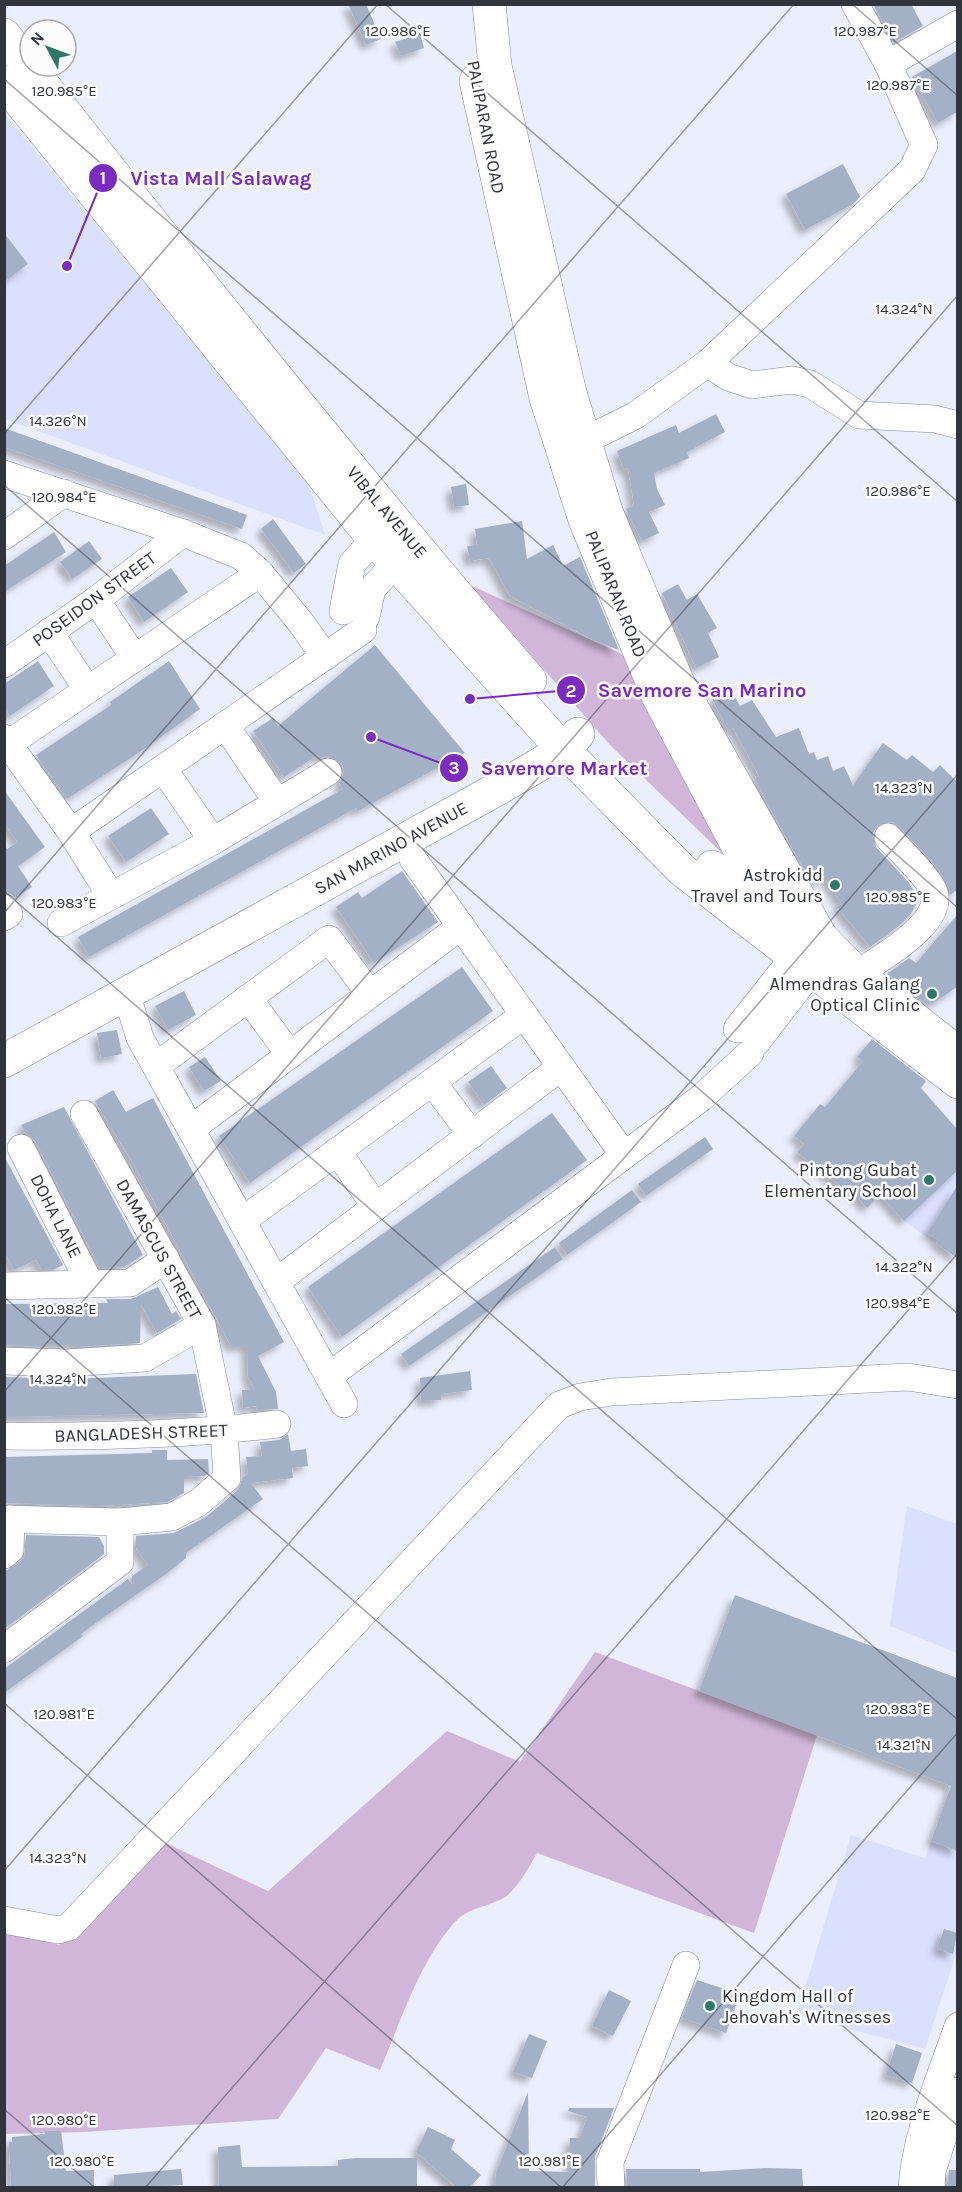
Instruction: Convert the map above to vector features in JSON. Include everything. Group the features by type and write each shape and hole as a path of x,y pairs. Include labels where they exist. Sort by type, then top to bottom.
{"main road":[{"name":"PALIPARAN ROAD","path":"466,4 473,69 512,253 560,449 585,520 658,696 771,909 803,963 957,1082"},
{"name":"PALIPARAN ROAD","path":"489,4 495,66 570,393 607,514 678,684 821,937 857,974 957,1053"},
{"name":"VIBAL AVENUE","path":"4,35 143,213 410,566 682,870 803,963"},
{"name":"VIBAL AVENUE","path":"4,82 374,539 410,566"},
{"name":"VIBAL AVENUE","path":"566,742 697,855 771,909 821,937"},
{"name":"SAN MARINO AVENUE","path":"4,1047 566,742"},
{"name":"SAN MARINO AVENUE","path":"4,1061 566,742"}],"street":[{"path":"584,441 636,415 708,363 912,170 924,145 888,64 855,4"},
{"path":"888,64 957,24"},
{"path":"708,363 728,377 752,385 792,380 810,384 859,415 935,419 957,425"},
{"path":"4,474 183,533 241,556 260,573 302,624 325,657"},
{"path":"4,536 64,493"},
{"name":"POSEIDON STREET","path":"4,664 96,600 183,533"},
{"path":"353,620 352,564 374,539"},
{"path":"71,832 325,657 353,620 372,589 410,566"},
{"path":"111,896 71,832 6,741 260,573"},
{"path":"96,600 134,657"},
{"path":"49,632 87,688"},
{"path":"225,725 277,802"},
{"path":"164,770 213,841"},
{"path":"61,923 213,841 328,772"},
{"path":"857,974 908,939 925,922 936,900 933,887 888,837"},
{"path":"413,860 624,1155"},
{"path":"191,1129 461,926"},
{"path":"329,1376 701,1098 821,937"},
{"path":"156,1066 329,939 370,994"},
{"path":"248,998 290,1055"},
{"path":"131,1009 140,1038 344,1404"},
{"path":"242,1221 524,1015"},
{"path":"276,1282 561,1067"},
{"path":"432,1082 472,1135"},
{"name":"DAMASCUS STREET","path":"8,1519 120,1522 172,1518 198,1503 227,1478 224,1431 202,1326 84,1114"},
{"name":"DOHA LANE","path":"21,1148 90,1284"},
{"path":"338,1151 376,1207"},
{"path":"4,1286 130,1283 166,1258"},
{"path":"4,1361 67,1363 145,1358 202,1326"},
{"path":"4,1920 58,1930 69,1927 559,1405 580,1397 612,1392 908,1377 957,1385"},
{"name":"BANGLADESH STREET","path":"4,1436 84,1437 224,1431 277,1424"},
{"path":"4,1555 10,1551 8,1519"},
{"path":"4,1649 120,1562 120,1522"},
{"path":"611,2187 610,2162 686,1965"},
{"path":"912,2187 913,2170 957,2026"},
{"path":"930,2187 932,2171 957,2091"}],"shaded area":[{"path":"4,113 308,482 325,535 5,419"},
{"path":"470,585 622,654 724,855 610,745"},
{"name":"Pintong Gubat Elementary School","path":"957,1129 957,1258 904,1221 882,1198"},
{"path":"907,1506 957,1524 957,1653 890,1626"},
{"path":"595,1652 817,1735 754,1933 537,1853 520,1881 508,1895 464,1915 445,1934 433,1951 413,1990 380,2070 326,2048 278,2119 84,2132 5,2134 4,1929 59,1945 159,1840 268,1891 447,1731 520,1762"},
{"path":"951,1786 957,1788 957,1951 925,2049 797,2015 851,1835 925,1858"}],"building":[{"path":"348,4 366,4 381,39 366,45"},
{"path":"873,4 911,4 923,26 894,42"},
{"path":"420,34 424,48 401,56 395,42"},
{"path":"957,51 957,112 938,123 912,77"},
{"path":"843,164 860,197 853,204 805,230 786,194"},
{"path":"4,233 28,264 4,282"},
{"path":"716,414 725,432 687,452 689,458 654,473 657,489 665,505 649,512 659,533 642,541 626,509 634,505 628,468 624,470 617,451 676,425 679,433"},
{"path":"4,428 247,515 242,529 4,447"},
{"path":"466,484 469,505 454,507 451,487"},
{"path":"273,519 306,564 294,573 261,529"},
{"path":"522,521 527,559 553,545 563,566 580,557 619,650 595,641 510,596 489,558 470,561 467,546 477,545 475,529"},
{"path":"54,532 66,552 4,592 4,566"},
{"path":"89,541 102,559 72,579 60,562"},
{"path":"171,568 188,592 144,622 128,597"},
{"path":"678,584 687,600 697,594 717,628 708,633 719,657 696,668 662,593"},
{"path":"375,645 465,753 358,811 356,808 89,957 78,937 343,789 339,783 344,772 342,764 328,756 321,758 318,755 284,777 253,731 273,718 278,726"},
{"path":"38,661 54,686 10,716 4,707 4,684"},
{"path":"169,661 200,709 143,750 67,799 36,755 111,705 110,702"},
{"path":"730,688 740,706 752,700 776,737 799,728 809,754 814,752 817,760 828,756 833,771 844,766 853,785 883,743 907,760 912,755 933,772 940,765 957,782 957,890 950,895 939,870 899,826 892,822 878,825 873,833 876,847 909,883 919,899 911,914 900,925 870,947 837,907 842,904 824,876 812,884 767,803 755,778 759,776 733,728 728,730 712,699"},
{"path":"4,790 45,847 18,866 32,887 16,898 4,890 4,845 7,849 18,842 4,823"},
{"path":"151,808 169,834 126,862 108,836"},
{"path":"402,871 438,922 374,963 336,907 358,892 362,898"},
{"path":"957,915 957,987 932,1004 926,998 923,1001 887,974 909,958 916,963"},
{"path":"462,967 493,1011 250,1183 219,1136"},
{"path":"184,991 196,1015 168,1030 155,1006"},
{"path":"117,1030 122,1054 101,1058 97,1033"},
{"path":"872,1039 926,1081 921,1088 957,1129 957,1171 904,1221 880,1195 867,1208 849,1188 847,1191 797,1152 804,1144 794,1136 820,1104 825,1107 863,1061 857,1057"},
{"path":"205,1057 221,1081 204,1091 189,1067"},
{"path":"491,1066 507,1088 484,1105 468,1082"},
{"path":"113,1090 126,1112 153,1098 284,1342 258,1356 276,1392 278,1409 257,1410 256,1406 243,1408 242,1390 254,1389 248,1377 247,1346 231,1346 137,1170 95,1101"},
{"path":"64,1107 143,1255 124,1267 100,1268 35,1141 25,1133 21,1125"},
{"path":"552,1113 587,1160 342,1337 308,1287"},
{"path":"705,1137 713,1149 646,1196 638,1184"},
{"path":"4,1156 63,1265 55,1269 41,1269 36,1260 14,1270 4,1252"},
{"path":"957,1186 957,1258 936,1243 938,1240 927,1233"},
{"path":"632,1190 641,1202 567,1255 559,1243"},
{"path":"555,1247 563,1259 409,1366 401,1354"},
{"path":"158,1287 172,1314 176,1311 181,1319 157,1333 141,1305 140,1343 76,1347 76,1344 45,1344 45,1347 4,1345 5,1304 108,1303 106,1299 131,1299"},
{"path":"470,1371 472,1390 441,1394 441,1400 421,1401 420,1378"},
{"path":"196,1374 204,1413 4,1417 4,1377 68,1379"},
{"path":"288,1434 291,1451 306,1449 308,1466 292,1468 293,1478 251,1483 263,1499 186,1553 186,1558 166,1574 100,1620 81,1634 83,1636 4,1693 4,1669 128,1579 132,1585 132,1576 148,1565 136,1548 136,1536 174,1533 206,1517 238,1490 243,1477 248,1474 246,1457 262,1456 260,1442 279,1440"},
{"path":"152,1450 167,1450 167,1460 208,1459 209,1473 205,1476 184,1477 184,1493 167,1502 98,1506 4,1503 4,1457 152,1453"},
{"path":"26,1535 99,1537 104,1546 104,1554 4,1629 4,1572 24,1558"},
{"path":"735,1595 957,1678 957,1851 931,1841 951,1786 699,1691"},
{"path":"944,1929 957,1933 953,1954 937,1949"},
{"name":"Kingdom Hall of Jehovah's Witnesses","path":"697,1980 740,1994 726,2033 682,2018"},
{"path":"609,1990 631,2001 613,2036 592,2026"},
{"path":"529,2034 547,2041 532,2078 513,2072"},
{"path":"896,2044 922,2053 912,2083 886,2075"},
{"path":"528,2092 529,2171 570,2172 570,2138 580,2138 587,2117 568,2111 569,2108 614,2108 595,2157 595,2187 495,2187 496,2173"},
{"path":"428,2127 455,2140 451,2149 481,2175 470,2187 456,2187 416,2152"},
{"path":"45,2131 61,2131 66,2171 94,2170 94,2187 11,2187 9,2142 12,2142 12,2137 45,2134"},
{"path":"240,2145 242,2167 338,2166 338,2160 356,2158 417,2158 417,2187 219,2187 218,2147"},
{"path":"766,2168 802,2169 803,2187 627,2187 626,2169 700,2169 700,2172"},
{"path":"181,2169 183,2185 114,2187 114,2175"},
{"path":"949,2170 957,2170 957,2187 947,2187"}],"place":[{"name":"Vista Mall Salawag","path":"67,266"},
{"name":"Savemore San Marino","path":"470,699"},
{"name":"Savemore Market","path":"371,737"},
{"name":"Astrokidd Travel and Tours","path":"835,885"},
{"name":"Almendras Galang Optical Clinic","path":"932,994"},
{"name":"Pintong Gubat Elementary School","path":"929,1180"},
{"name":"Kingdom Hall of Jehovah's Witnesses","path":"710,2006"}]}
